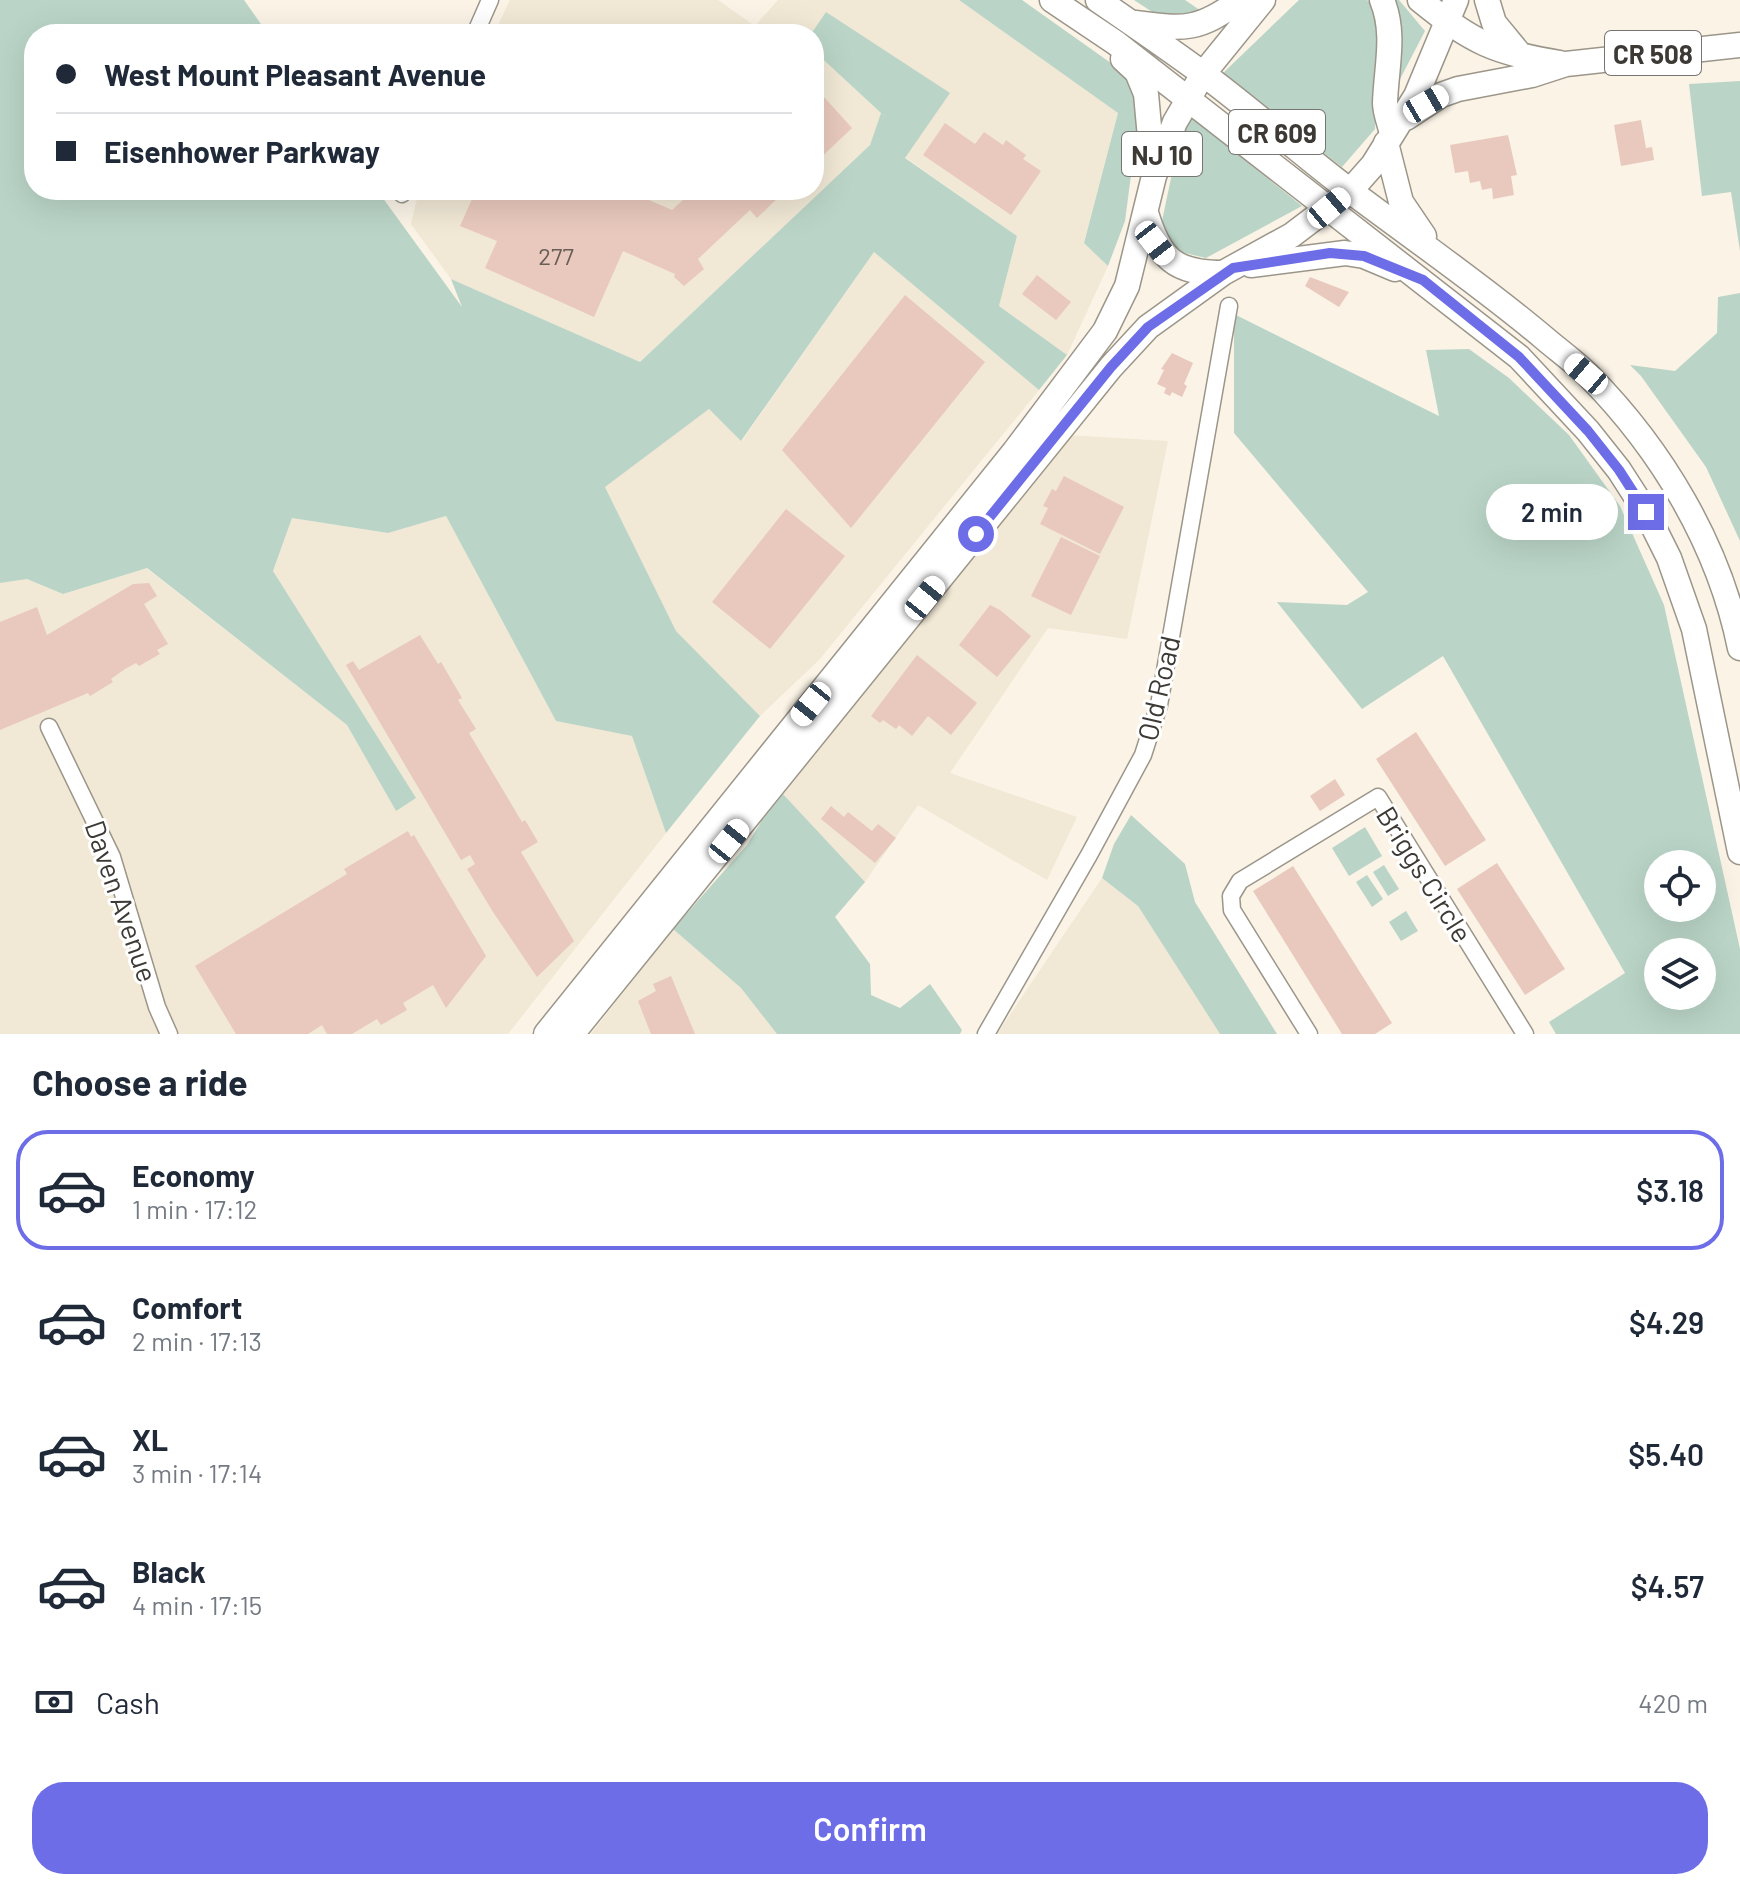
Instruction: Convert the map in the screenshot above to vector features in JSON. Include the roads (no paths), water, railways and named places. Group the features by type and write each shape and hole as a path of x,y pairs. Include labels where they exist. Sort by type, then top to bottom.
{"main road":[{"name":"CR 609","path":"1052,0 1116,43 1519,357 1588,431 1619,470 1646,512 1669,558 1694,629 1740,852"},
{"name":"CR 609","path":"1098,0 1203,74 1350,191 1438,254 1586,374 1619,408 1682,497 1707,548 1735,625 1740,648"},
{"path":"1131,22 1178,29 1191,27 1223,13 1241,0"},
{"name":"NJ 10","path":"546,1034 1014,452 1105,331 1127,286 1154,176 1175,122 1203,74 1263,0"},
{"path":"1382,0 1389,27 1385,105 1393,133 1401,202 1438,254"},
{"name":"CR 508","path":"1420,0 1452,11 1466,36 1497,51 1566,64"},
{"path":"1487,0 1494,23 1522,57"},
{"path":"572,1034 1111,367 1148,327 1228,271 1292,235 1350,191 1373,165 1416,96 1452,11"},
{"path":"1116,43 1124,61 1137,72 1146,94 1154,176"},
{"name":"CR 508","path":"1393,133 1441,95 1458,89 1532,75 1566,64 1740,45"},
{"path":"1146,213 1155,243 1166,256 1197,273 1345,253 1364,256 1423,280"}],"street":[{"path":"479,24 490,0"},
{"name":"Old Road","path":"986,1034 1143,755 1159,705 1229,306"},
{"name":"Daven Avenue","path":"49,727 112,857 157,1007 169,1034"},
{"name":"Briggs Circle","path":"1309,1034 1232,910 1231,896 1240,881 1378,797 1525,1034"}]}
